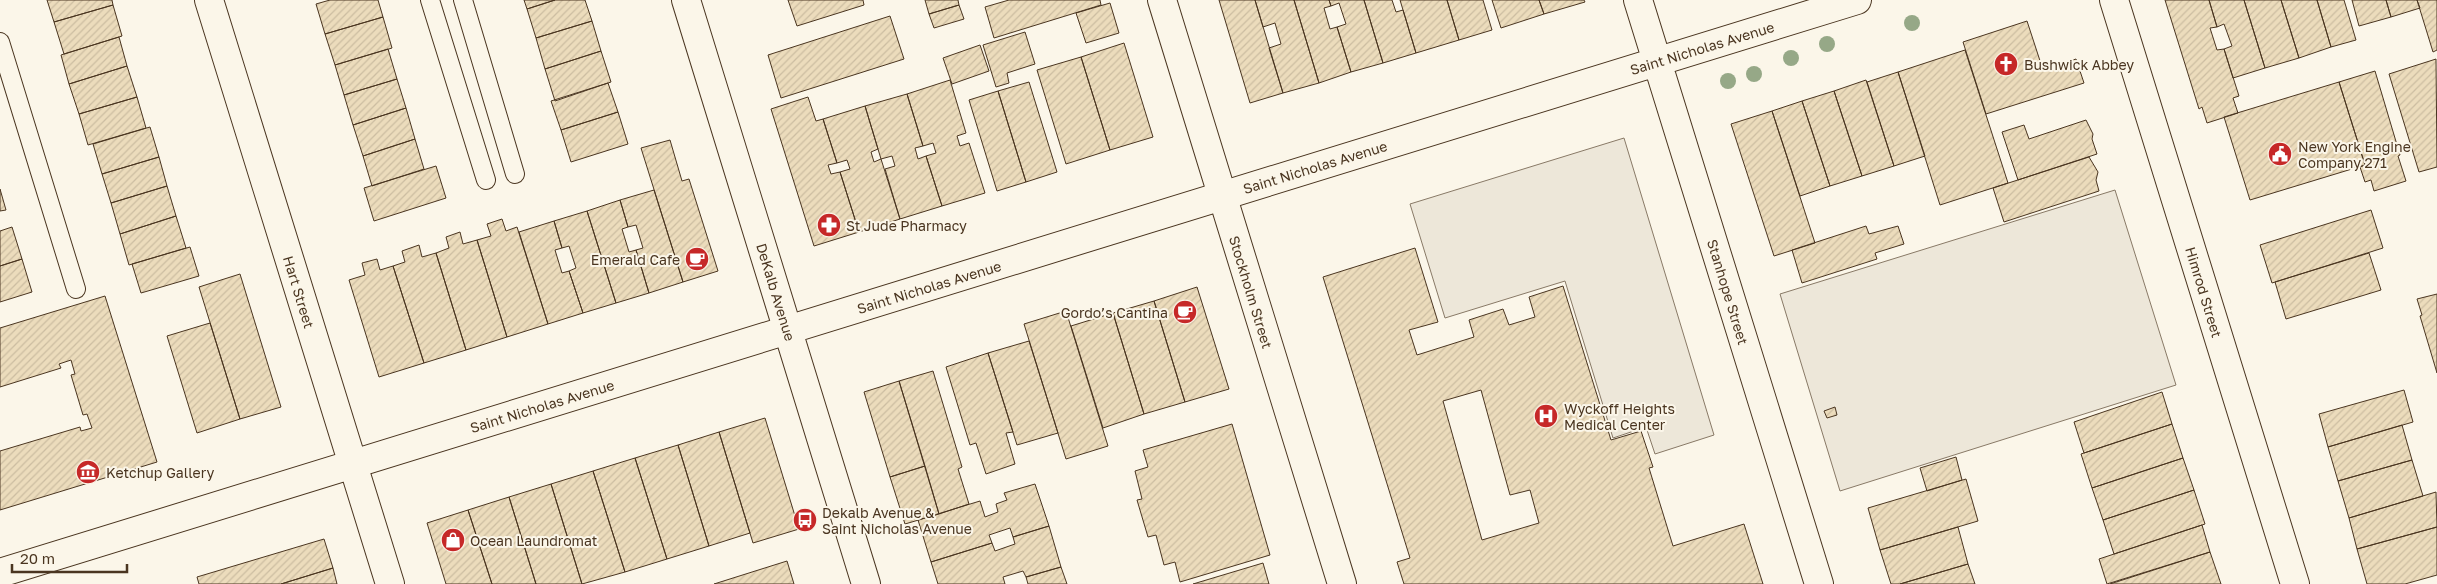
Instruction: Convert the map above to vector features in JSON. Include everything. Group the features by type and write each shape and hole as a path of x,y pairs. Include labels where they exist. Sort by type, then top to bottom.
{"street":[{"name":"Hart Street","path":"209,0 390,584"},
{"name":"DeKalb Avenue","path":"686,0 866,584"},
{"name":"Stockholm Street","path":"1162,0 1342,584"},
{"name":"Stanhope Street","path":"1638,0 1819,584"},
{"name":"Saint Nicholas Avenue","path":"0,573 1857,0"},
{"name":"Himrod Street","path":"2114,0 2295,584"}],"lane":[{"path":"430,0 486,180"},
{"path":"463,0 515,174"},
{"path":"0,42 76,289"}],"shaded area":[{"path":"1624,138 1714,435 1655,454 1646,427 1613,438 1565,281 1445,318 1410,204"},
{"path":"2115,190 2176,385 1840,491 1780,294"}],"building":[{"path":"47,0 112,0 113,5 54,22"},
{"path":"330,0 378,0 383,17 325,34 316,4"},
{"path":"524,0 555,0 527,9"},
{"path":"555,0 585,0 592,21 536,38 527,9"},
{"path":"788,0 863,0 864,5 797,26"},
{"path":"925,0 958,0 959,5 929,14"},
{"path":"1009,0 1100,0 1101,5 994,38 985,7"},
{"path":"1219,0 1255,0 1283,93 1250,103"},
{"path":"1255,0 1294,0 1319,83 1283,93 1269,48 1281,44 1275,23 1263,27"},
{"path":"1294,0 1329,0 1331,6 1324,8 1330,29 1337,27 1351,72 1319,83"},
{"path":"1329,0 1364,0 1383,63 1351,72 1337,27 1346,24 1339,3 1331,6"},
{"path":"1364,0 1392,0 1396,12 1403,10 1416,53 1383,63"},
{"path":"1400,0 1447,0 1459,40 1416,53"},
{"path":"1447,0 1483,0 1492,30 1459,40"},
{"path":"1492,0 1539,0 1544,14 1501,28"},
{"path":"1539,0 1584,0 1585,2 1544,14"},
{"path":"2165,0 2209,0 2217,27 2210,28 2217,50 2224,49 2239,96 2233,98 2238,113 2207,123 2202,107 2199,109"},
{"path":"2209,0 2244,0 2265,68 2233,78 2224,49 2232,46 2224,24 2217,27"},
{"path":"2244,0 2281,0 2299,58 2265,68"},
{"path":"2281,0 2317,0 2331,47 2299,58"},
{"path":"2317,0 2344,0 2356,40 2331,47"},
{"path":"2352,0 2386,0 2391,17 2359,26"},
{"path":"2386,0 2417,0 2420,8 2391,17"},
{"path":"2417,0 2437,0 2437,50 2433,52"},
{"path":"1110,3 1119,33 1086,43 1076,13"},
{"path":"113,5 122,36 64,54 54,22"},
{"path":"959,5 964,19 934,28 929,14"},
{"path":"890,16 904,59 781,98 768,55"},
{"path":"383,17 392,48 335,65 325,34"},
{"path":"592,21 601,51 545,69 536,38"},
{"name":"Bushwick Abbey","path":"2027,21 2043,70 2076,59 2084,83 1986,114 1963,42"},
{"path":"1025,32 1035,64 1007,73 1009,83 996,87 983,45"},
{"path":"119,37 127,66 69,84 61,55"},
{"path":"1124,43 1153,137 1110,150 1081,57"},
{"path":"980,45 989,71 952,84 943,58"},
{"path":"388,49 397,79 344,95 335,65"},
{"path":"1965,50 2008,183 1940,205 1898,72"},
{"path":"601,51 611,82 555,101 545,69"},
{"path":"1081,57 1110,150 1066,164 1037,70"},
{"path":"2436,59 2437,167 2419,172 2389,74"},
{"path":"127,66 137,97 79,114 69,84"},
{"path":"2375,71 2406,181 2374,191 2371,180 2365,182 2360,167 2365,165 2339,82"},
{"path":"1898,72 1925,156 1894,166 1867,82"},
{"path":"397,79 406,108 353,125 344,95"},
{"path":"950,80 966,133 957,136 960,146 969,143 985,193 942,206 926,156 936,153 933,143 923,146 907,94"},
{"path":"1866,80 1894,166 1862,176 1834,91"},
{"path":"1029,82 1057,172 1026,182 998,91"},
{"path":"2339,82 2365,165 2250,200 2224,117"},
{"path":"608,83 618,112 561,130 551,101"},
{"path":"998,91 1026,182 997,191 969,100"},
{"path":"1834,91 1862,176 1830,186 1802,101"},
{"path":"907,94 923,146 915,148 918,159 926,156 942,206 900,219 885,169 895,166 892,156 881,159 865,106"},
{"path":"137,97 146,128 88,145 79,114"},
{"path":"808,97 816,121 823,119 837,163 828,165 831,174 840,172 859,232 814,246 771,109"},
{"path":"1802,101 1830,186 1800,196 1772,111"},
{"path":"865,106 878,149 871,152 874,162 881,159 900,219 859,232 840,172 850,169 847,160 837,163 823,119"},
{"path":"406,108 415,139 363,156 353,125"},
{"path":"1772,111 1815,243 1774,256 1731,124"},
{"path":"618,112 628,144 571,162 561,130"},
{"path":"2086,120 2093,134 2092,139 2097,154 2018,180 2002,132 2024,125 2029,139"},
{"path":"150,127 159,157 102,174 93,144"},
{"path":"415,139 424,169 372,186 363,156"},
{"path":"670,140 682,181 689,179 718,271 683,282 641,148"},
{"path":"159,157 167,186 111,203 102,174"},
{"path":"2089,157 2098,172 2096,180 2099,191 2004,222 1993,188"},
{"path":"436,166 446,198 374,221 364,188"},
{"path":"167,186 176,216 120,234 111,203"},
{"path":"0,189 6,210 0,211"},
{"path":"654,190 683,282 649,293 636,250 643,248 636,225 628,227 620,200"},
{"path":"620,200 628,227 622,229 629,252 636,250 649,293 616,303 587,211"},
{"path":"2371,210 2383,248 2272,283 2260,245"},
{"path":"587,211 616,303 583,313 569,271 576,268 569,246 562,248 554,221"},
{"path":"176,216 186,248 129,265 120,234"},
{"path":"502,219 506,231 517,227 548,324 507,337 477,240 491,236 487,224"},
{"path":"554,221 562,248 555,250 562,273 569,271 583,313 548,324 519,232"},
{"path":"1866,226 1869,234 1898,226 1904,244 1875,253 1877,259 1802,283 1792,250"},
{"path":"12,227 22,259 0,266 0,231"},
{"path":"460,232 463,244 477,240 507,337 466,350 436,253 449,248 446,237"},
{"path":"419,245 422,257 436,253 466,350 424,363 393,266 405,262 402,251"},
{"path":"190,247 199,276 141,293 132,264"},
{"name":"Wyckoff Heights Medical Center","path":"1415,248 1438,322 1409,330 1417,355 1474,337 1469,320 1503,309 1509,325 1535,317 1529,297 1563,286 1611,440 1641,431 1653,467 1649,468 1673,546 1744,524 1763,584 1404,584 1397,562 1410,558 1323,277","holes":["1481,390 1510,495 1530,490 1539,523 1482,540 1443,401"]},
{"path":"2369,253 2381,290 2286,319 2275,282"},
{"path":"22,259 32,292 0,302 0,266"},
{"path":"377,259 380,270 393,266 424,363 379,377 349,280 365,275 362,263"},
{"path":"240,274 281,407 240,419 199,287"},
{"path":"1197,287 1229,389 1185,402 1154,301"},
{"path":"2437,294 2437,373 2420,316 2422,315 2417,299"},
{"path":"105,296 157,462 0,510 0,451 80,427 81,431 92,428 87,414 83,415 71,375 75,374 71,360 59,364 61,368 0,387 0,328"},
{"path":"1154,301 1185,402 1144,414 1113,313"},
{"path":"1066,311 1108,446 1066,459 1024,324"},
{"path":"1113,313 1144,414 1103,428 1071,326"},
{"path":"210,323 240,419 197,433 167,336"},
{"path":"1029,341 1058,433 1017,445 988,353"},
{"path":"988,353 1013,432 1006,433 1015,464 986,474 976,443 970,445 946,367"},
{"path":"933,371 962,467 958,469 969,504 939,514 899,381"},
{"path":"899,381 925,466 890,477 864,392"},
{"path":"2404,390 2413,422 2328,447 2319,414"},
{"path":"2162,392 2172,424 2084,453 2074,422"},
{"path":"1835,407 1837,415 1827,418 1824,411"},
{"path":"765,418 799,529 753,543 719,432"},
{"path":"1232,424 1270,555 1180,582 1175,562 1164,565 1156,535 1148,537 1137,500 1142,499 1135,471 1148,467 1143,450"},
{"path":"2172,424 2183,458 2092,488 2081,454"},
{"path":"2402,425 2412,460 2338,481 2328,447"},
{"path":"719,432 750,533 709,546 678,445"},
{"path":"678,445 709,546 667,559 635,458"},
{"path":"1956,457 1962,480 1927,491 1920,468"},
{"path":"635,458 667,559 625,572 593,471"},
{"path":"2183,458 2194,490 2103,520 2092,488"},
{"path":"2412,460 2423,496 2349,518 2338,481"},
{"path":"925,466 939,514 905,524 890,477"},
{"path":"593,471 625,572 582,584 551,484"},
{"path":"1966,479 1978,521 1880,550 1868,508"},
{"path":"551,484 582,584 536,584 509,497"},
{"path":"1035,484 1049,526 1013,537 1010,528 989,535 992,543 931,562 918,520 980,501 985,517 998,512 996,504 1007,500 1004,493"},
{"path":"2194,490 2205,524 2114,554 2103,520"},
{"path":"2436,492 2437,527 2357,549 2349,518"},
{"path":"509,497 536,584 492,584 468,510"},
{"path":"468,510 492,584 446,584 427,523"},
{"path":"2202,525 2210,552 2107,584 2099,559"},
{"path":"1049,526 1061,567 1026,577 1023,571 1003,577 1005,584 938,584 931,562 992,543 995,551 1015,544 1013,537"},
{"path":"1958,527 1968,564 1900,584 1891,584 1880,550"},
{"path":"2437,527 2437,575 2405,584 2367,584 2357,549"},
{"path":"324,539 333,568 281,584 199,584 197,577"},
{"path":"2210,552 2221,584 2110,584"},
{"path":"787,561 794,584 714,584"},
{"path":"1263,563 1269,584 1193,584"},
{"path":"1968,564 1975,584 1900,584"},
{"path":"1061,567 1067,584 1028,584 1026,577"},
{"path":"333,568 337,584 281,584"}],"place":[{"name":"Bushwick Abbey","path":"2006,64"},
{"name":"New York Engine Company 271","path":"2280,154"},
{"name":"St Jude Pharmacy","path":"829,225"},
{"name":"Emerald Cafe","path":"697,259"},
{"name":"Gordo’s Cantina","path":"1185,312"},
{"name":"Wyckoff Heights Medical Center","path":"1546,416"},
{"name":"Ketchup Gallery","path":"88,472"},
{"name":"Dekalb Avenue & Saint Nicholas Avenue","path":"805,520"},
{"name":"Ocean Laundromat","path":"453,540"}]}
